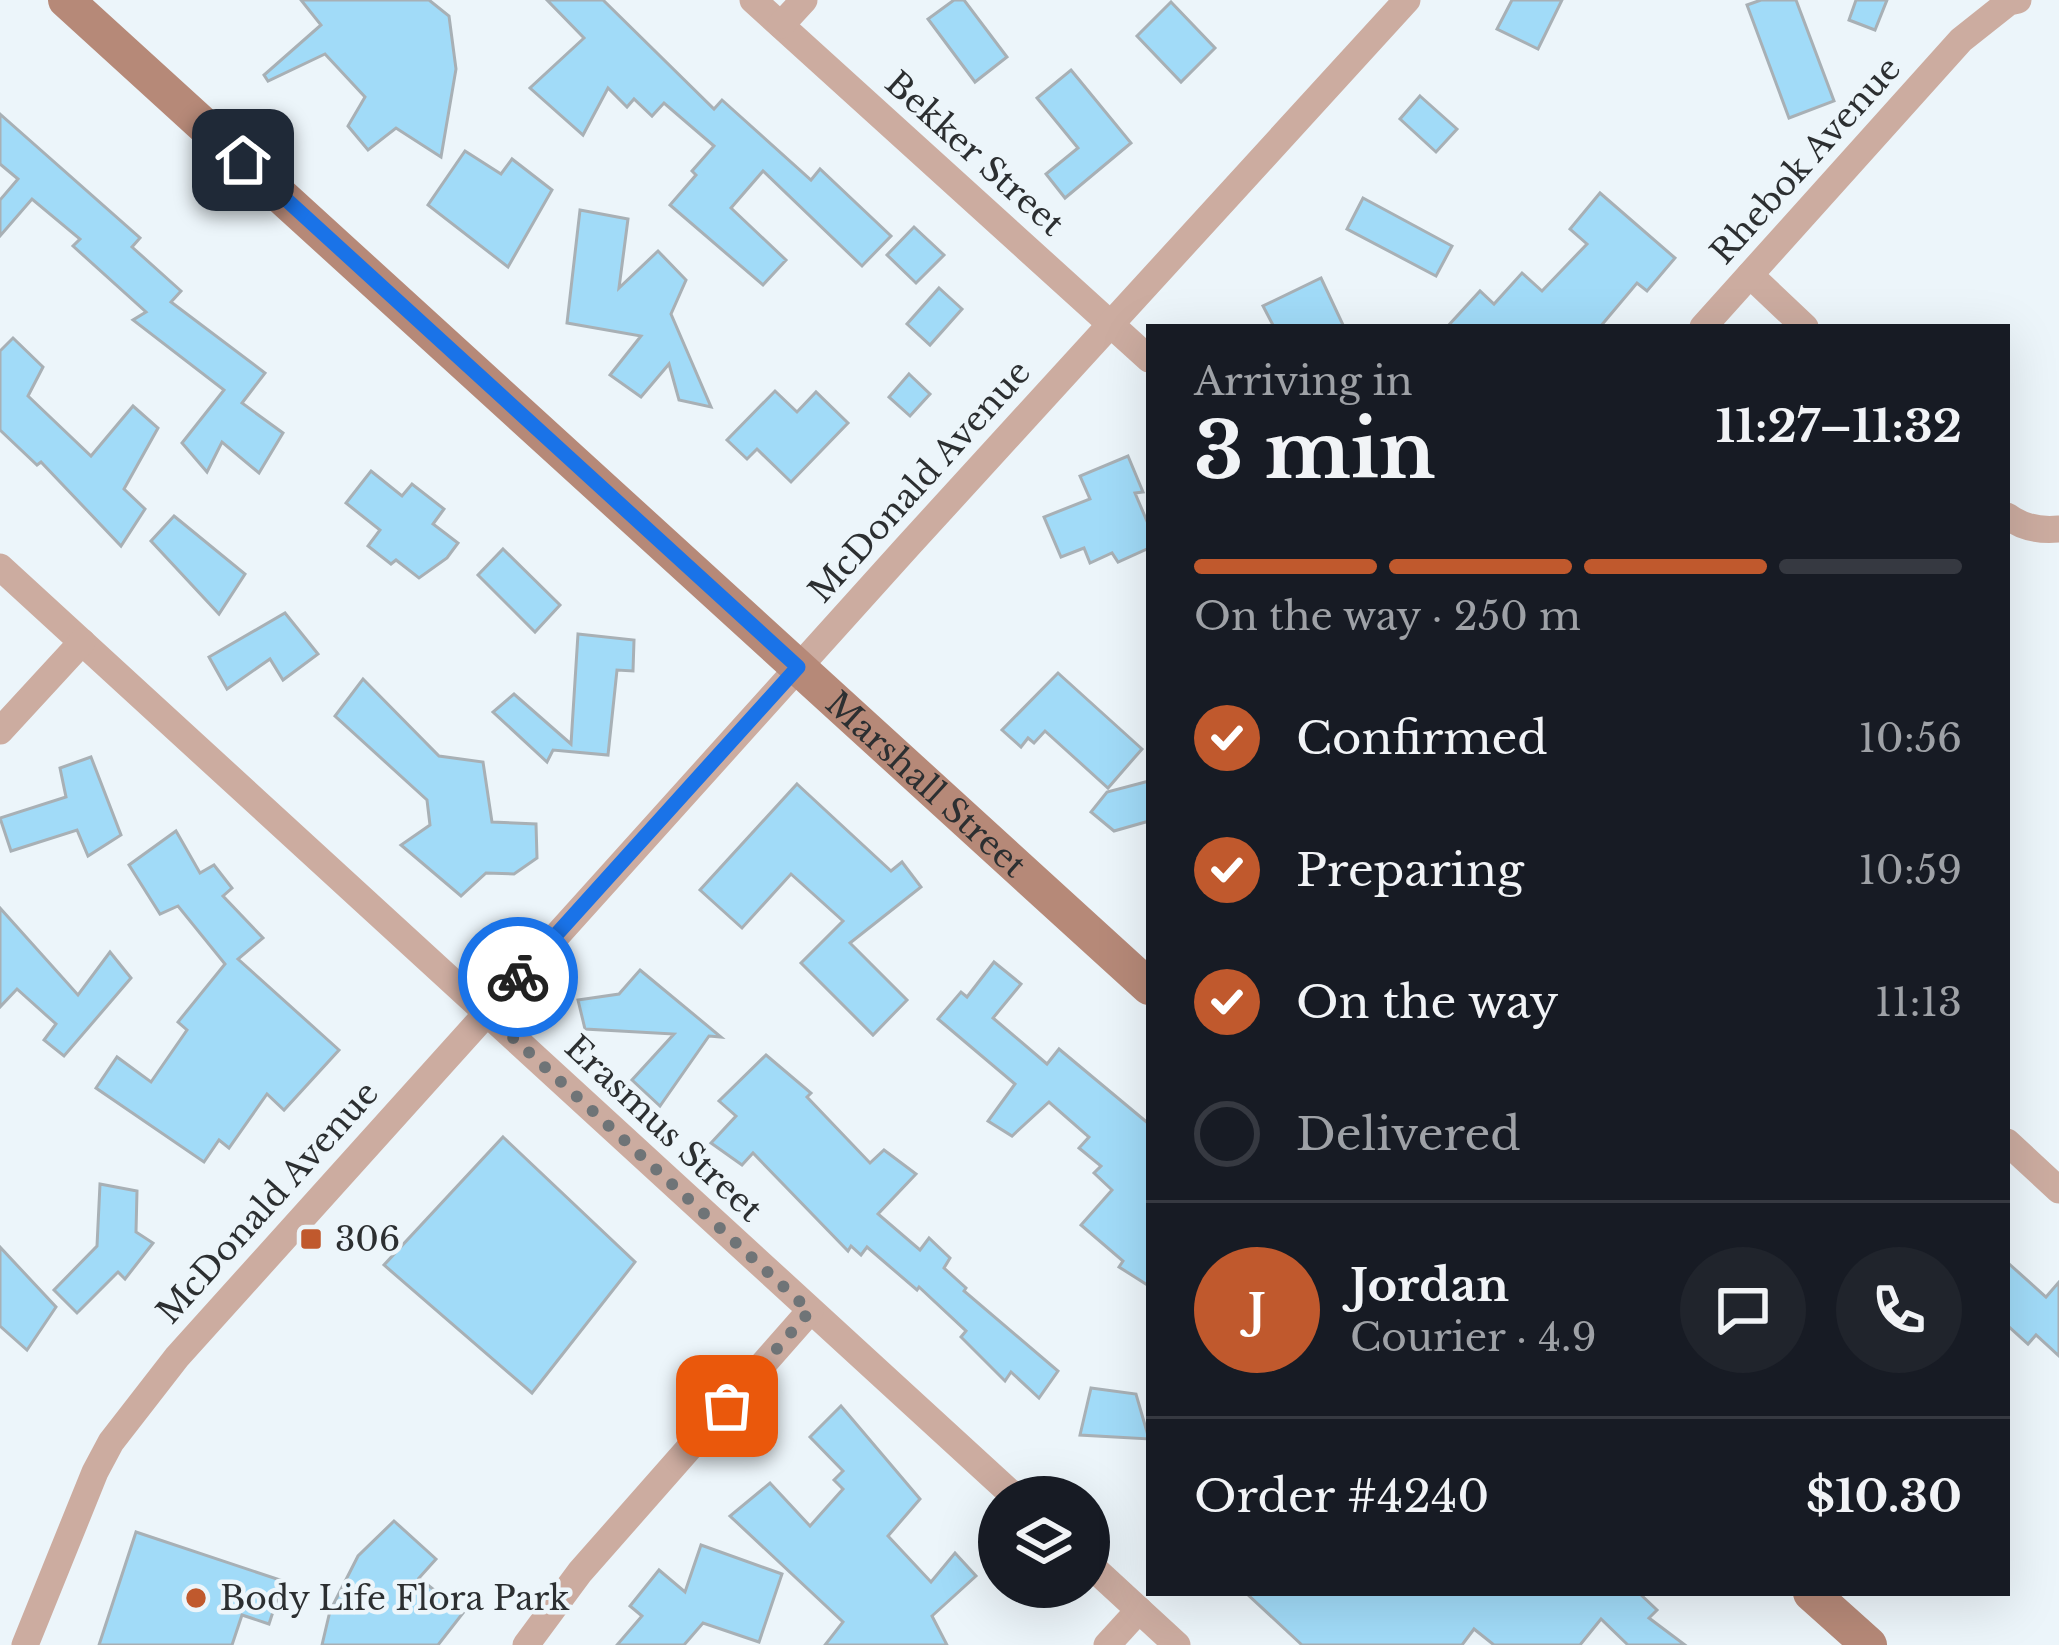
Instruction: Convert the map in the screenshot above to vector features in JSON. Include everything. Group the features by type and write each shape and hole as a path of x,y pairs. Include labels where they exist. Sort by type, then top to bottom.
{"street":[{"name":"Marshall Street","path":"66,0 1146,984"},
{"name":"Bekker Street","path":"753,0 1146,356"},
{"path":"781,26 804,0"},
{"name":"McDonald Avenue","path":"25,1645 95,1472 111,1442 177,1358 485,1012 1407,0"},
{"name":"Rhebok Avenue","path":"1706,324 1960,40 2018,0"},
{"path":"1750,275 1802,324"},
{"path":"2010,518 2018,524 2059,529"},
{"name":"Erasmus Street","path":"0,568 992,1476"},
{"path":"0,730 82,642"},
{"path":"2010,1145 2059,1190"},
{"path":"526,1645 580,1572 810,1311"},
{"path":"1110,1583 1177,1645"},
{"path":"1814,1596 1869,1645"},
{"path":"1107,1645 1139,1610"}],"building":[{"path":"301,0 429,0 449,16 456,69 441,157 396,128 368,150 348,126 365,97 325,54 268,81 264,75 321,25"},
{"path":"547,0 603,0 714,109 722,100 811,180 820,169 891,236 862,266 763,171 731,208 786,260 763,285 670,205 714,146 664,103 652,116 634,99 627,107 608,88 583,135 530,88 584,38"},
{"path":"954,0 964,0 1007,57 975,82 928,19"},
{"path":"1512,0 1562,0 1538,49 1497,29"},
{"path":"1796,0 1834,101 1789,118 1747,5"},
{"path":"1856,0 1887,0 1875,30 1849,20"},
{"path":"1171,2 1215,48 1181,82 1137,36"},
{"path":"1071,70 1131,143 1065,198 1046,174 1078,148 1037,98"},
{"path":"1420,96 1457,129 1436,152 1400,119"},
{"path":"0,114 140,238 132,247 181,291 171,302 265,373 242,403 283,433 259,473 222,442 207,472 182,443 224,390 133,320 146,312 73,246 80,239 32,199 0,236 0,200 18,179 0,164"},
{"path":"465,151 501,174 512,159 552,190 508,267 428,205"},
{"path":"1600,193 1675,258 1647,291 1637,283 1603,324 1450,324 1480,291 1494,304 1522,273 1542,291 1587,244 1570,229"},
{"path":"1363,198 1452,246 1436,276 1347,229"},
{"path":"580,210 628,219 619,288 658,251 686,280 671,314 711,407 679,400 669,364 641,397 610,375 641,336 567,323"},
{"path":"914,227 944,255 916,283 887,255"},
{"path":"1321,278 1343,324 1272,324 1263,306"},
{"path":"939,288 962,309 930,345 907,324"},
{"path":"13,338 43,367 28,396 91,456 133,406 158,428 124,489 145,509 121,546 41,462 37,465 0,430 0,351"},
{"path":"909,374 930,394 910,416 889,397"},
{"path":"775,391 797,412 816,392 848,423 791,482 757,449 747,459 727,440"},
{"path":"1128,456 1143,492 1135,493 1146,519 1146,549 1118,562 1112,553 1090,563 1084,548 1061,557 1044,517 1090,499 1080,476"},
{"path":"371,471 402,496 412,484 444,509 433,524 458,543 447,558 419,578 368,546 380,530 346,503"},
{"path":"174,516 245,574 219,614 151,541"},
{"path":"503,549 560,605 535,632 478,575"},
{"path":"285,613 318,654 283,680 270,659 227,689 209,657"},
{"path":"578,634 634,640 633,671 617,670 608,755 553,750 547,762 493,712 514,694 571,744"},
{"path":"1058,673 1142,749 1108,788 1045,731 1034,743 1028,738 1021,747 1002,730"},
{"path":"363,679 439,756 483,762 492,822 536,824 537,858 514,874 486,873 461,896 401,845 430,825 427,800 335,716"},
{"path":"91,757 121,835 88,856 77,830 11,851 0,818 66,797 60,768"},
{"path":"1146,782 1146,822 1114,831 1091,812 1107,792"},
{"path":"797,784 891,871 902,862 921,887 850,943 907,1000 873,1035 801,963 843,921 791,874 742,928 700,890"},
{"path":"176,831 200,873 214,865 232,888 223,896 263,938 238,959 339,1050 284,1110 267,1094 229,1148 219,1140 204,1162 96,1088 117,1057 151,1082 187,1030 178,1022 225,964 178,906 160,914 129,865"},
{"path":"0,908 78,995 110,952 131,978 64,1056 44,1040 56,1024 17,989 0,1007"},
{"path":"994,962 1021,984 993,1018 1047,1064 1059,1049 1146,1122 1146,1284 1119,1267 1123,1261 1081,1225 1112,1190 1094,1173 1101,1166 1079,1148 1089,1137 1049,1102 1012,1136 988,1121 1015,1084 938,1019 961,992 967,997"},
{"path":"640,970 721,1037 709,1036 660,1106 632,1080 674,1034 585,1029 578,1000 619,994"},
{"path":"766,1055 811,1093 807,1097 870,1163 884,1150 916,1174 878,1214 920,1250 929,1238 950,1258 944,1268 964,1291 1058,1371 1039,1398 1011,1372 1005,1381 961,1337 966,1331 919,1287 917,1290 867,1247 861,1255 851,1246 848,1251 753,1153 742,1165 711,1143 736,1116 719,1101"},
{"path":"503,1137 635,1262 532,1393 384,1265"},
{"path":"100,1184 137,1191 136,1232 153,1243 125,1279 118,1272 77,1313 54,1290 97,1246"},
{"path":"0,1247 56,1307 27,1350 0,1326"},
{"path":"2010,1265 2046,1297 2059,1282 2059,1356 2036,1335 2028,1344 2010,1328"},
{"path":"1091,1388 1136,1394 1146,1439 1080,1435"},
{"path":"841,1406 920,1499 888,1536 931,1582 955,1553 976,1576 932,1616 947,1645 825,1645 843,1622 730,1516 770,1483 810,1526 843,1489 834,1480 843,1471 810,1437"},
{"path":"394,1521 436,1559 419,1578 463,1613 438,1645 322,1645 330,1611 358,1556"},
{"name":"Body Life Flora Park","path":"136,1532 283,1581 269,1624 242,1615 232,1645 99,1645"},
{"path":"701,1545 782,1574 759,1642 703,1623 684,1645 617,1645 642,1616 630,1606 659,1570 685,1592"},
{"path":"1249,1596 1642,1596 1657,1610 1649,1618 1685,1645 1628,1645 1601,1619 1580,1645 1494,1645 1474,1629 1462,1645 1302,1645"}],"way so far":[{"path":"518,977 485,1012 810,1311 727,1406"}],"place":[{"name":"306","path":"311,1239"},
{"name":"Body Life Flora Park","path":"196,1598"}],"route":[{"path":"243,160 798,667 518,977"}]}
